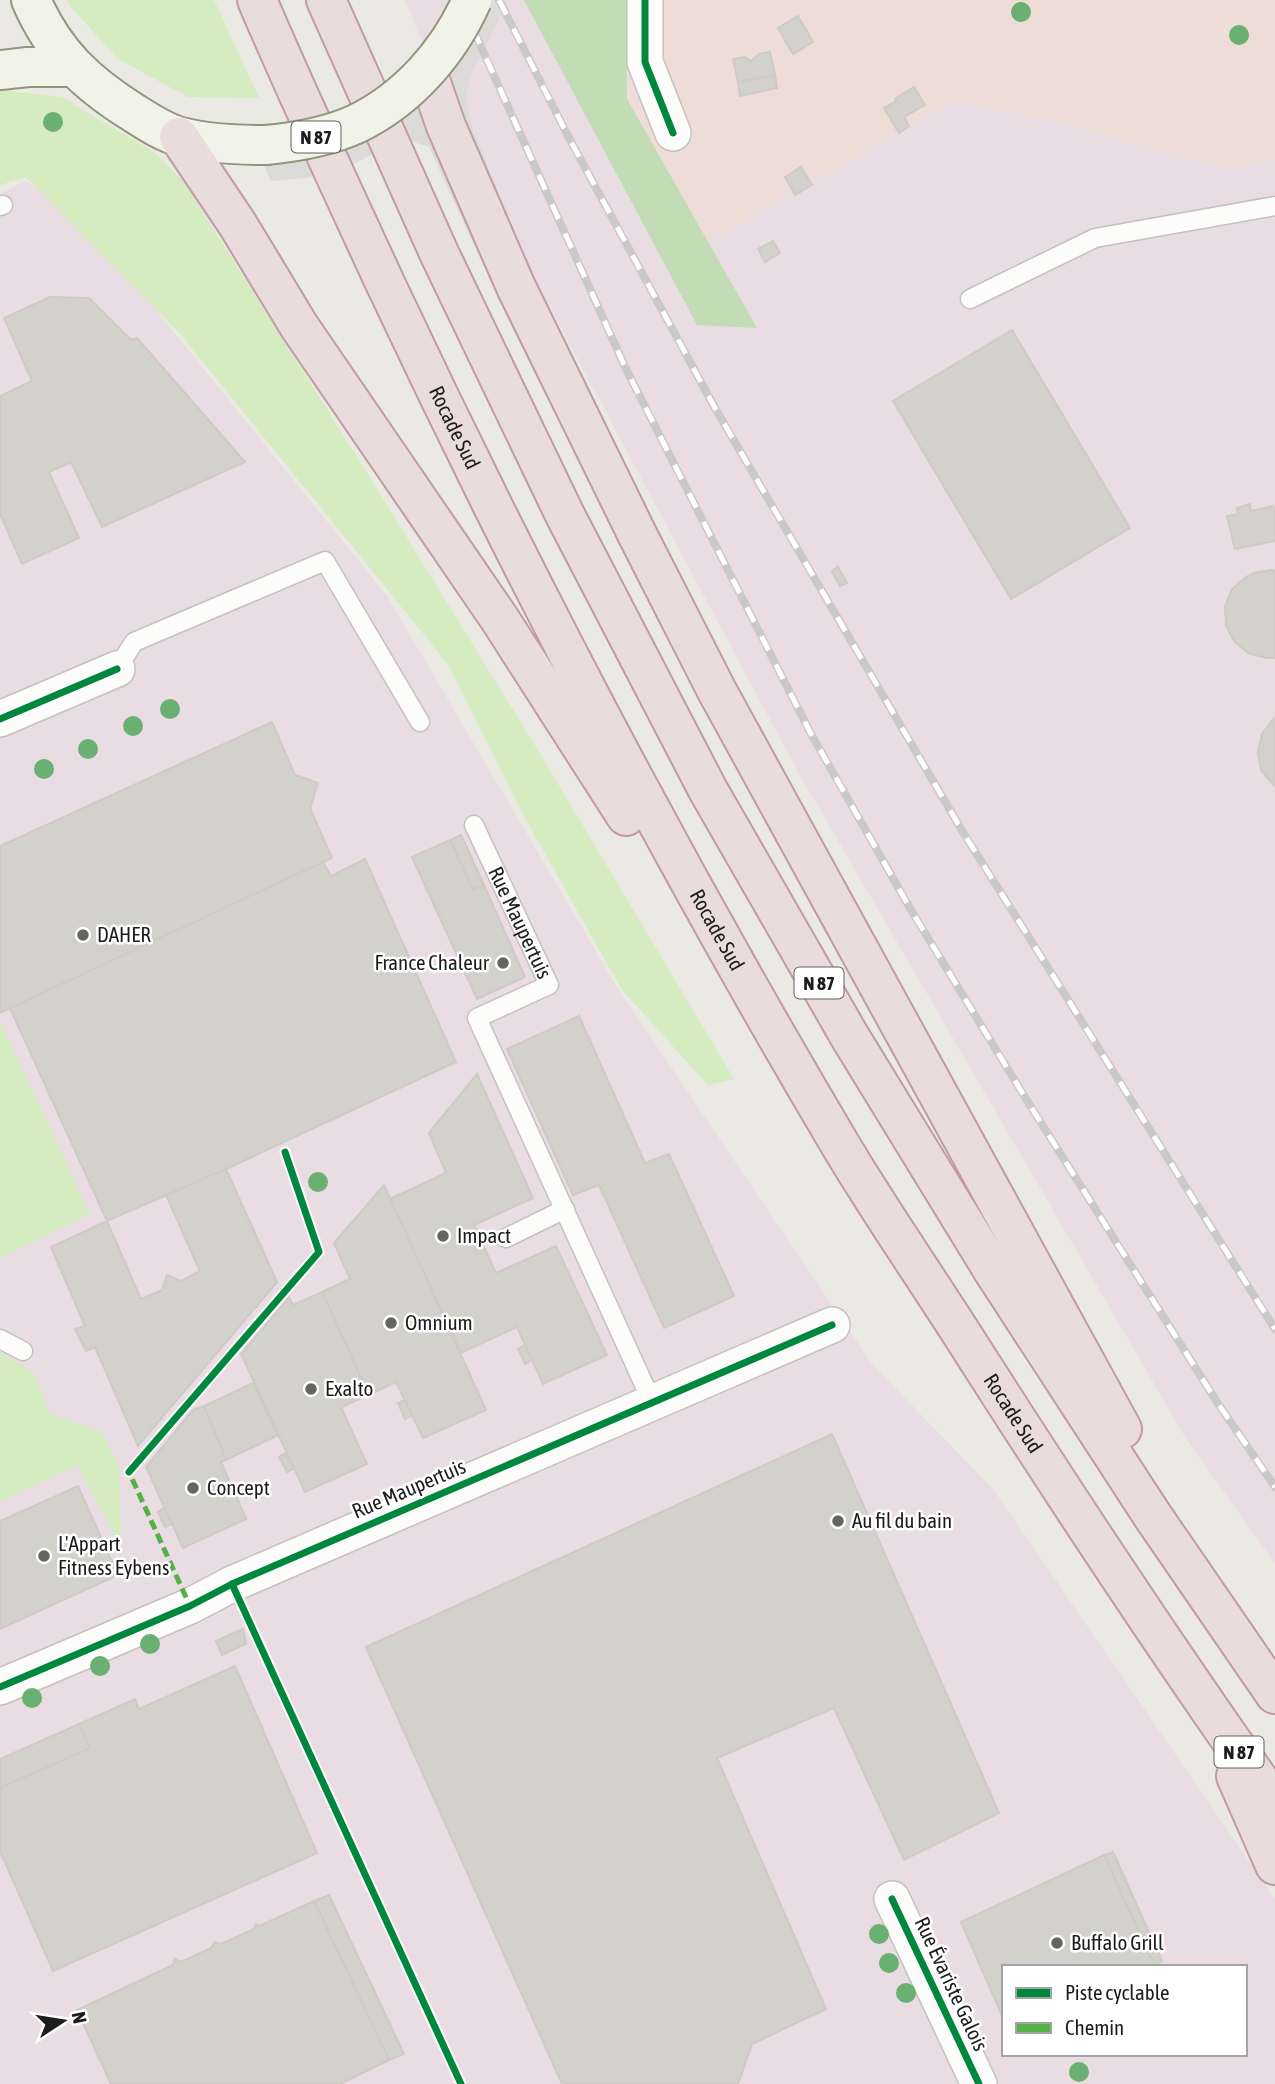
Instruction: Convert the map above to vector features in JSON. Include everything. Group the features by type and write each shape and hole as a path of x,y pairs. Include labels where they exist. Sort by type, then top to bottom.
{"highway":[{"name":"Rocade Sud","path":"257,0 304,111 451,423 636,785 727,949 847,1155 1007,1405 1202,1701 1275,1803"},
{"name":"N 87","path":"326,0 439,253 565,515 708,790 850,1037 980,1250 1152,1516 1269,1686"},
{"path":"427,71 446,126 516,287 636,534 717,691 1123,1430 1269,1686"},
{"path":"179,137 299,326 501,621 847,1155"},
{"path":"1202,1701 1275,1865"}],"main road":[{"path":"31,0 37,15 73,67 123,107 179,137 234,145 298,142 356,124 408,89 427,71 464,19 472,0"},
{"path":"0,70 73,67"}],"street":[{"path":"645,0 645,62 673,133"},
{"path":"0,719 117,668"},
{"name":"Rue Maupertuis","path":"0,1687 832,1325"},
{"name":"Rue Évariste Galois","path":"892,1899 979,2084"}],"lane":[{"path":"970,299 1095,239 1275,206"},
{"path":"117,668 134,642 325,561 420,722"},
{"name":"Rue Maupertuis","path":"474,825 550,985 477,1017 653,1402"},
{"path":"506,1238 565,1209"},
{"path":"0,1339 23,1351"}],"shaded area":[{"path":"405,0 450,0 445,14 423,44"},
{"path":"504,0 557,0 693,250 953,101 1059,122 1230,170 1275,160 1275,1564 1185,1437 797,770 531,272 472,126 466,96 471,75 497,24"},
{"path":"557,0 1275,0 1275,160 1230,170 1059,122 953,101 693,250"},
{"path":"25,181 52,196 122,268 387,596 618,989 872,1364 993,1489 1275,1899 1275,2084 0,2084 0,194"}],"green space":[{"path":"67,0 214,0 259,98 188,97 118,59"},
{"path":"524,0 627,0 627,99 757,328 697,325"},
{"path":"0,90 62,97 157,154 184,182 542,757 734,1079 708,1085 622,990 520,809 447,663 181,335 26,177 0,185"},
{"path":"0,1024 90,1214 0,1258"},
{"path":"0,1352 34,1373 49,1413 102,1432 119,1465 121,1547 77,1465 0,1502"}],"pier":[{"path":"450,0 504,0 497,24 471,75 466,96 472,126 531,272 501,304 429,147 402,138 345,169 305,178 271,181 246,127 278,127 316,119 347,109 381,88 404,68 445,14"}],"building":[{"path":"798,16 813,42 793,54 778,28"},
{"path":"770,52 775,75 738,82 733,59 744,57 751,61 759,54"},
{"path":"775,75 777,88 740,96 738,82"},
{"path":"914,87 925,105 904,117 909,126 899,133 884,108"},
{"path":"801,167 812,185 795,195 785,177"},
{"path":"773,241 780,253 765,262 758,249"},
{"path":"50,297 89,298 131,340 137,338 245,462 102,527 71,462 49,472 79,538 22,564 0,514 0,396 32,381 4,318"},
{"path":"1012,330 1130,528 1011,599 893,401"},
{"path":"1250,504 1251,511 1273,506 1275,541 1235,549 1227,516 1238,514 1237,508"},
{"path":"838,567 847,583 840,586 832,571"},
{"path":"1275,571 1275,658 1266,658 1248,653 1234,641 1226,625 1225,606 1232,589 1246,577"},
{"path":"1275,717 1275,787 1261,770 1258,752 1262,734"},
{"name":"DAHER","path":"272,722 295,775 318,783 310,808 332,858 0,1013 0,846"},
{"path":"461,835 484,885 473,890 450,840"},
{"path":"450,840 473,890 484,885 525,977 477,999 412,857"},
{"path":"365,859 456,1062 107,1221 10,1008 323,862 331,876"},
{"path":"579,1016 645,1163 669,1154 734,1296 664,1328 599,1185 573,1195 507,1049"},
{"name":"Impact","path":"477,1074 533,1198 474,1225 496,1273 556,1246 607,1355 543,1384 517,1327 461,1353 390,1199 446,1173 429,1133"},
{"path":"226,1169 277,1282 138,1446 95,1347 86,1351 75,1329 85,1326 51,1247 107,1221 141,1299 162,1290 167,1275 181,1281 200,1271 166,1195"},
{"name":"Omnium","path":"384,1185 486,1410 423,1438 396,1382 369,1395 322,1292 350,1279 334,1243"},
{"name":"Exalto","path":"322,1292 369,1395 341,1407 367,1464 305,1492 241,1354 289,1297 293,1305"},
{"path":"525,1345 532,1360 525,1364 518,1349"},
{"path":"253,1383 278,1435 226,1460 204,1406"},
{"path":"405,1400 412,1415 405,1419 398,1403"},
{"name":"Concept","path":"204,1406 226,1460 221,1462 246,1519 183,1548 146,1467 193,1410"},
{"path":"832,1434 999,1813 904,1860 834,1708 717,1758 826,2009 752,2044 738,2084 562,2084 366,1647"},
{"path":"286,1453 294,1469 287,1472 279,1457"},
{"path":"78,1486 118,1575 0,1629 0,1521"},
{"path":"164,1508 172,1524 165,1527 158,1512"},
{"path":"243,1629 246,1644 222,1655 216,1641"},
{"path":"235,1666 317,1853 53,1971 0,1851 0,1788 90,1748 79,1724 135,1699 139,1709"},
{"path":"79,1724 90,1748 0,1788 0,1759"},
{"path":"1113,1852 1162,1961 1154,1965 1104,1855"},
{"name":"Buffalo Grill","path":"1104,1855 1154,1965 1002,1965 1002,2015 961,1922"},
{"path":"329,1895 404,2054 389,2060 314,1901"},
{"path":"314,1901 389,2060 340,2084 111,2084 77,2010 173,1965 175,1959 181,1962 211,1948 215,1942 221,1944 254,1929 256,1924 259,1926"}],"railway":[{"path":"460,0 626,369 810,732 911,910 1026,1099 1217,1402 1275,1487"},
{"path":"499,0 569,138 715,408 964,834 1275,1329"}],"marked path":[{"path":"134,1467 129,1472 190,1606"}],"cycle path":[{"path":"645,0 645,62 673,133"},
{"path":"0,719 117,669"},
{"path":"129,1472 319,1252 285,1152"},
{"path":"0,1687 832,1325"},
{"path":"232,1584 461,2084"},
{"path":"892,1899 979,2084"}],"place":[{"name":"DAHER","path":"83,935"},
{"name":"France Chaleur","path":"503,963"},
{"name":"Impact","path":"443,1236"},
{"name":"Omnium","path":"391,1323"},
{"name":"Exalto","path":"311,1389"},
{"name":"Concept","path":"193,1488"},
{"name":"Au fil du bain","path":"838,1521"},
{"name":"L'Appart Fitness Eybens","path":"44,1556"},
{"name":"Buffalo Grill","path":"1057,1943"}]}
